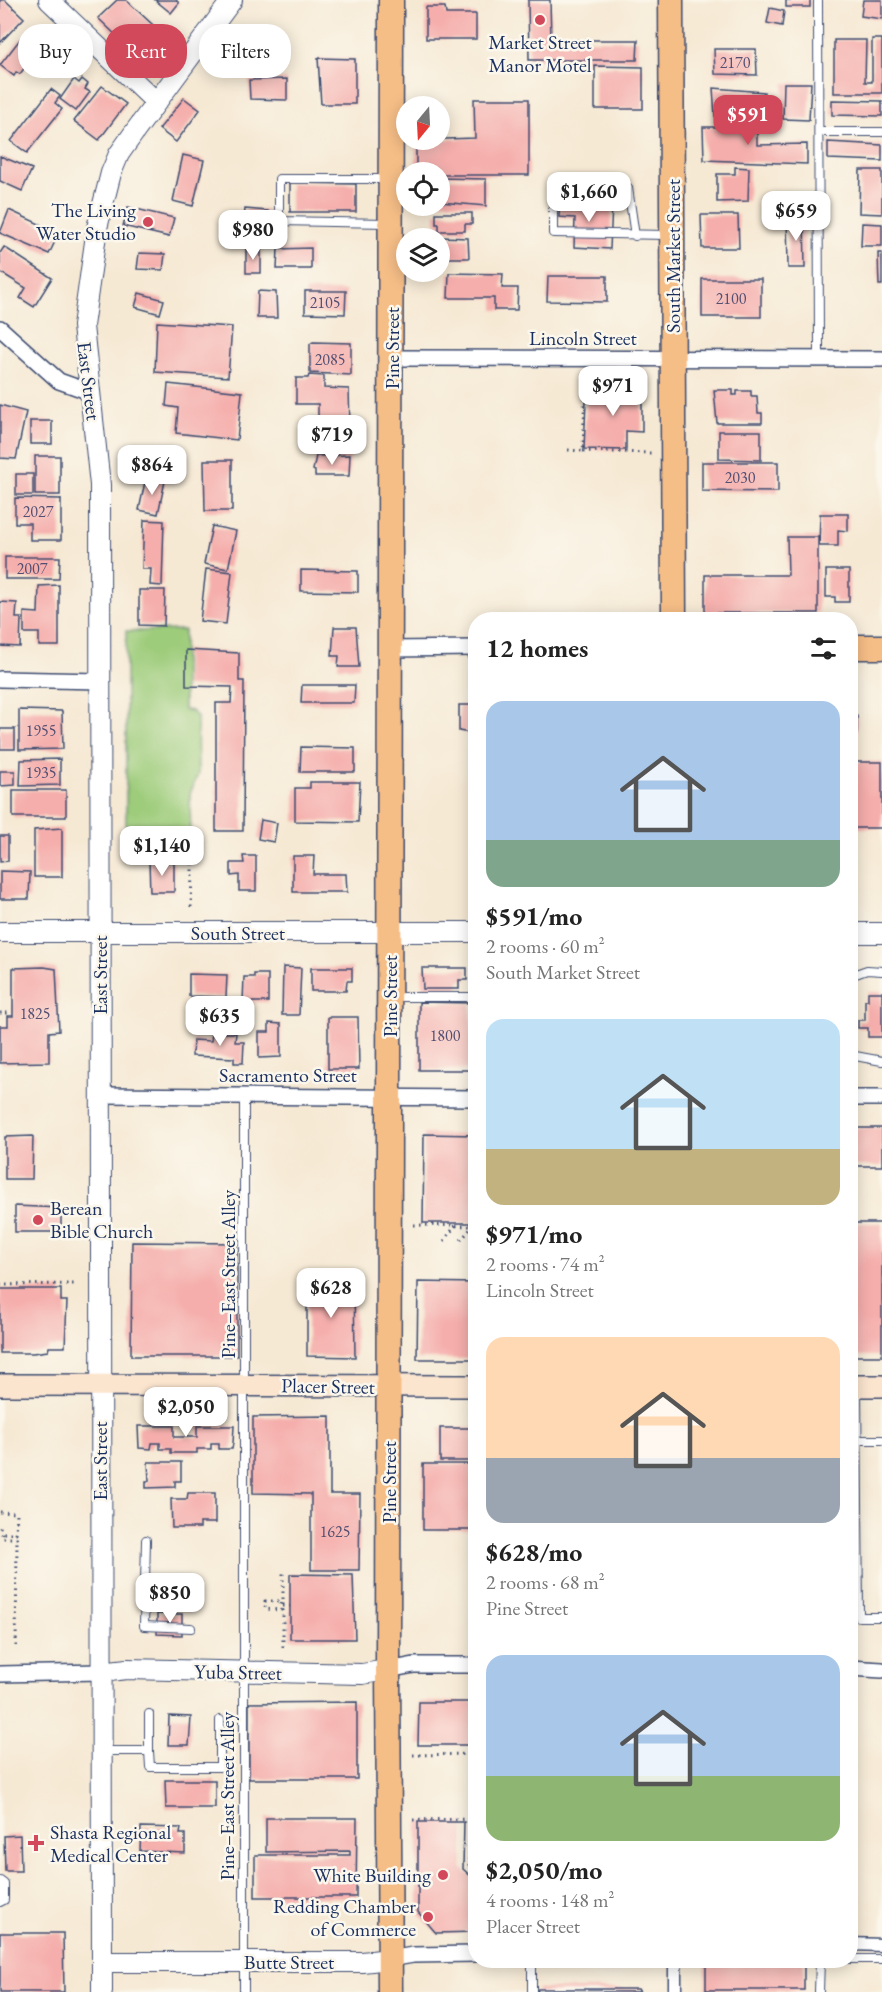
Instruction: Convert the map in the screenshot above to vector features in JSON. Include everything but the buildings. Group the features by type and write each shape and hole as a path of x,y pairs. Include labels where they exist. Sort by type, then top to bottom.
{"main road":[{"name":"Pine Street","path":"390,1992 388,1670 391,0"},
{"name":"South Market Street","path":"671,0 674,612"},
{"path":"858,647 882,647"},
{"name":"Placer Street","path":"0,1385 468,1386"},
{"path":"858,1386 882,1386"}],"street":[{"path":"49,0 156,102"},
{"name":"East Street","path":"102,1992 100,485 83,326 97,228 117,159 156,102 232,0"},
{"path":"0,328 59,381 90,392"},
{"name":"Lincoln Street","path":"392,358 882,359"},
{"path":"391,649 468,648"},
{"path":"0,679 101,681"},
{"name":"South Street","path":"0,932 468,932"},
{"path":"858,933 882,933"},
{"name":"Sacramento Street","path":"101,1095 468,1098"},
{"path":"858,1098 882,1098"},
{"name":"Yuba Street","path":"0,1674 101,1672 127,1669 362,1674 414,1665 468,1665"},
{"path":"858,1668 882,1670"},
{"path":"858,1944 882,1945"},
{"name":"Butte Street","path":"102,1962 362,1962 413,1955 468,1954"},
{"path":"675,1968 675,1992"}],"lane":[{"path":"818,0 819,358"},
{"path":"819,132 882,132"},
{"path":"392,179 279,179 279,221 392,223"},
{"path":"634,236 628,188 553,185 553,234 634,236 673,235"},
{"path":"858,973 867,970 882,971"},
{"path":"390,997 468,997"},
{"path":"858,1056 882,1061"},
{"name":"Pine–East Street Alley","path":"244,1096 244,1992"},
{"path":"882,1440 858,1440 859,1617 882,1617"},
{"path":"146,1540 144,1626 191,1628"},
{"path":"149,1714 150,1767 220,1767 220,1720"},
{"path":"101,1751 149,1751"},
{"path":"0,1881 4,1884 4,1900 0,1902"},
{"path":"858,1959 882,1959"},
{"path":"532,1968 532,1992"},
{"path":"819,1992 820,1968"}],"path":[{"path":"583,451 585,384"},
{"path":"568,450 651,453"},
{"path":"191,907 193,834"},
{"path":"0,1013 10,1013"},
{"path":"444,1241 456,1225"},
{"path":"414,1226 468,1226"},
{"path":"461,1240 468,1232"},
{"path":"0,1285 75,1284"},
{"path":"0,1512 17,1513 16,1533 3,1533"},
{"path":"0,1527 3,1538 17,1539 16,1649"},
{"path":"283,1569 283,1647"},
{"path":"282,1608 281,1601 266,1601 266,1610 282,1608 290,1606"},
{"path":"413,1755 468,1754"},
{"path":"413,1820 468,1819"}],"green space":[{"path":"184,630 184,710 192,711 197,717 198,774 190,794 191,847 128,846 126,829 126,631"}],"place":[{"name":"Market Street Manor Motel","path":"540,20"},
{"name":"The Living Water Studio","path":"148,222"},
{"name":"Berean Bible Church","path":"38,1220"},
{"name":"Shasta Regional Medical Center","path":"36,1843"},
{"name":"White Building","path":"443,1875"},
{"name":"Redding Chamber of Commerce","path":"428,1917"}]}
